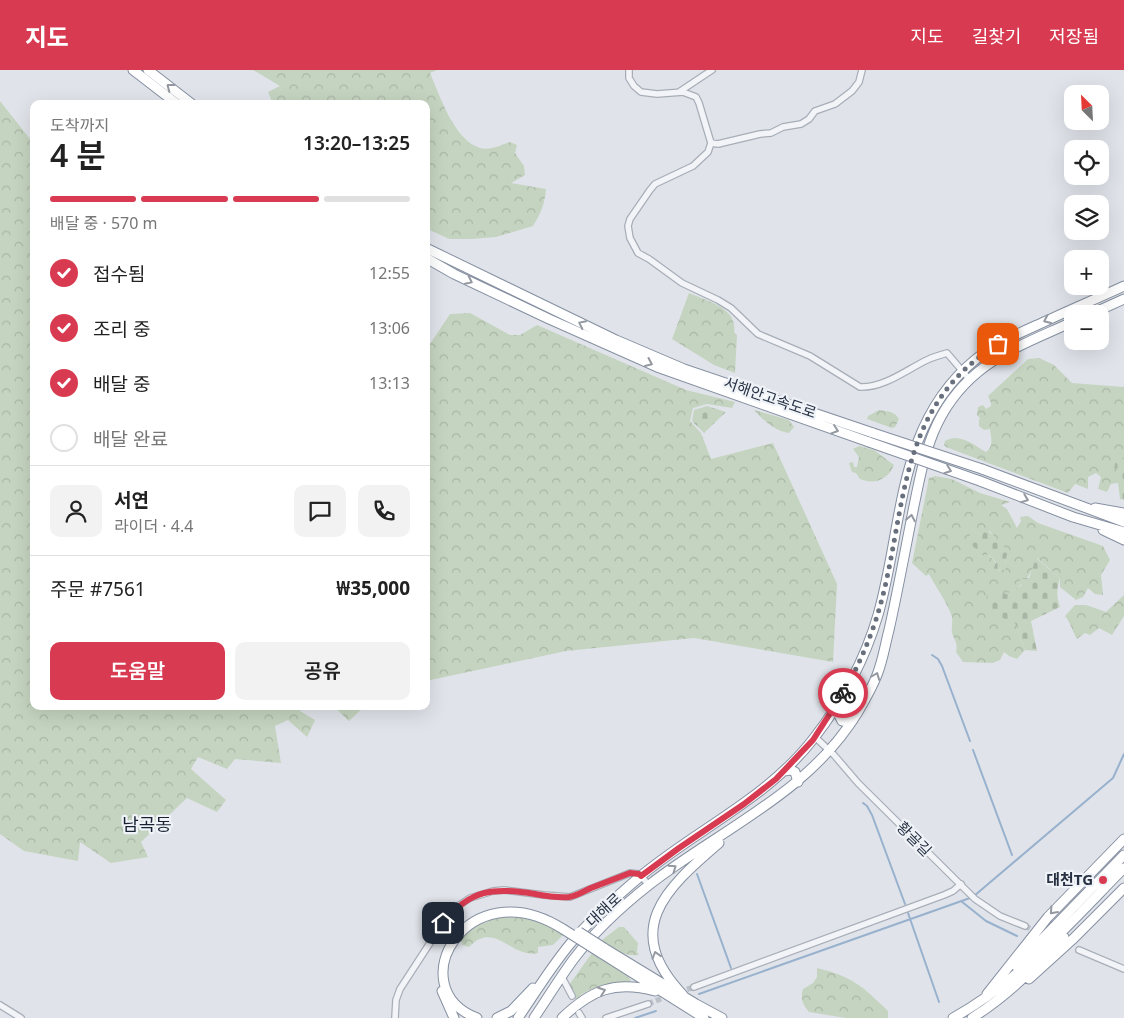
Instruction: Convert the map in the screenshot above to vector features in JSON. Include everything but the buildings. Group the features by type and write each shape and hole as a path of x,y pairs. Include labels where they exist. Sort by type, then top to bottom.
{"highway":[{"path":"133,70 172,100"},
{"path":"148,70 187,100"},
{"name":"서해안고속도로","path":"430,250 616,340 684,369 871,438 1073,517 1124,532"},
{"name":"서해안고속도로","path":"430,260 454,274 549,319 657,366 871,438 982,469 1124,522"},
{"name":"대해로","path":"518,1018 556,962 602,910 641,876 744,804 784,771 815,737 838,702 859,665 869,642 878,616 909,466 918,438 930,413 948,386 962,371 986,351 1010,337 1124,286"},
{"path":"1109,306 1124,299"},
{"name":"대해로","path":"534,1018 573,960 599,931 649,885 749,818 798,782 830,751 853,720 874,684 882,658 928,443 938,420 956,394 989,363 1064,326"},
{"path":"1076,504 1124,513"},
{"path":"1073,517 1124,540"},
{"path":"838,702 837,711 840,717 846,722 853,720"},
{"path":"784,771 791,770 795,772 798,782"},
{"path":"683,995 668,979 657,959 652,934 655,917 662,901 681,877 749,818"},
{"path":"983,1006 1044,922 1124,839"},
{"path":"972,1018 1124,855"},
{"path":"983,1006 1124,868"},
{"path":"983,1006 1015,985 1124,876"},
{"path":"953,1018 1006,997 1042,968 1124,888"},
{"path":"454,1018 440,985 438,966 446,941 459,926 472,918 501,907 516,906 541,912 602,950 722,1018"},
{"path":"477,1018 459,1007 451,997 446,985 445,960 450,946 457,935 476,920 491,914 507,912 522,912 539,916 565,927"},
{"path":"602,950 667,996 704,1018"},
{"path":"497,1018 517,1006 556,962"},
{"path":"562,1018 584,998 610,988 635,987 667,996"}],"street":[{"path":"629,70 629,78 641,92 657,94 679,92 696,97 711,143 708,152 694,166 656,184 630,219 628,226 630,238 638,253 682,283 731,308 758,334 810,356 860,387 870,388 929,359 946,353 970,380"},
{"path":"679,92 712,70"},
{"path":"711,143 718,144 771,133 783,127 800,124 809,119 815,111 835,104 852,91 859,82 862,70"},
{"name":"황골길","path":"815,737 858,783 975,900 1000,916 1025,926"},
{"path":"395,1018 396,1000 400,989 443,923 464,902 477,895 504,890 570,897 630,873 639,874 649,885"},
{"path":"694,987 944,895 953,891 961,884"},
{"path":"1079,950 1124,969"},
{"path":"562,976 572,996"},
{"path":"606,1018 648,1004"},
{"path":"0,1005 21,1018"}],"green space":[{"path":"253,70 437,70 430,73 443,105 455,127 463,136 471,143 484,149 510,142 517,145 515,153 524,166 525,175 511,183 546,189 544,203 538,217 533,226 496,237 449,239 430,230 430,100 271,100 268,92 280,86"},
{"path":"0,101 30,139 30,710 301,710 300,711 315,720 307,737 288,720 275,726 281,763 235,759 227,769 198,757 191,769 226,800 217,812 187,798 141,842 148,857 111,863 80,842 78,861 24,851 0,834"},
{"path":"689,293 720,306 731,317 734,324 734,332 737,335 735,373 714,365 672,339"},
{"path":"470,313 510,335 520,335 537,325 686,390 735,402 732,408 707,404 693,408 690,421 701,433 711,459 773,443 837,584 833,662 694,638 566,651 430,680 430,344 450,314"},
{"path":"1039,358 1054,365 1072,383 1124,387 1124,458 1117,458 1121,471 1118,483 1111,484 1107,492 1098,489 1101,477 1096,473 1088,477 1088,489 1075,484 1068,493 944,445 945,441 956,438 971,443 986,452 989,450 991,444 990,429 984,430 979,426 978,407 983,405 986,409 991,406 988,396 1028,359"},
{"path":"707,406 726,412 704,433 692,421 694,410"},
{"path":"754,410 789,420 794,427 789,433 778,430"},
{"path":"879,410 896,415 899,419 895,427 892,428 867,419 868,416"},
{"path":"859,446 874,450 894,465 884,478 875,481 865,481 852,472 849,463 853,462 854,467 857,467 859,457 853,449"},
{"path":"1117,458 1124,458 1124,500 1120,499 1118,483 1115,480 1121,471 1114,468"},
{"path":"935,476 952,479 980,493 1010,502 1001,505 1007,509 1017,528 1021,521 1020,517 1028,516 1038,523 1103,546 1110,560 1101,575 1103,595 1095,594 1088,588 1083,597 1076,600 1060,587 1060,578 1037,558 1029,575 1019,587 1007,594 998,592 1015,623 1025,650 1017,659 1004,652 1000,660 993,663 963,662 956,652 956,644 952,633 952,617 948,607 929,574 926,576 912,563 929,478","holes":["971,531 982,535 990,531 1007,555 1005,563 998,572 991,557 985,554 980,557 975,548"]},
{"path":"970,530 982,535 986,530 1006,548 1005,563 1008,564 1005,570 1000,569 997,572 994,568 996,562 990,556 985,554 980,557 975,548 970,544"},
{"path":"1036,558 1060,578 1057,592 1060,607 1031,621 1037,651 1025,650 1015,623 1011,623 991,610 986,603 987,595 998,592 1007,594 1022,585 1019,582 1021,578 1029,578"},
{"path":"1124,595 1124,616 1112,635 1099,628 1090,635 1085,633 1077,639 1065,616 1075,605 1086,605 1106,612"},
{"path":"337,710 361,710 349,721"},
{"path":"504,917 529,918 563,935 553,945 538,947 538,953 519,951 503,942 487,937 478,940 469,947 462,945 461,936 466,932 476,926"},
{"path":"619,927 624,927 638,943 637,952 639,955 623,954 602,940"},
{"path":"592,953 624,973 631,980 630,982 608,984 594,988 576,999 569,985"},
{"path":"817,968 856,983 888,1011 888,1018 846,1018 809,1012 803,1002 802,993 803,989 813,983 817,977"}],"waterway":[{"path":"932,655 938,659 942,666 970,741"},
{"path":"973,750 1012,855"},
{"path":"974,896 1113,778 1124,754"},
{"path":"863,803 872,815 905,904"},
{"path":"697,874 731,968"},
{"path":"699,994 970,898"},
{"path":"961,901 986,921 1017,936"},
{"path":"908,913 939,1002"},
{"path":"635,1018 656,1011"}],"tunnel":[{"path":"1025,926 1048,937"},
{"path":"679,992 694,987"},
{"path":"648,1004 670,995"}],"way so far":[{"path":"843,693 859,665 878,616 909,466 923,426 948,386 966,367 998,344"}],"place":[{"name":"대천TG","path":"1103,880"}],"district":[{"name":"남곡동","path":"147,825"}],"route":[{"path":"443,923 464,902 477,895 493,891 515,890 570,897 630,873 641,876 744,804 776,779 813,740 843,693"}]}
